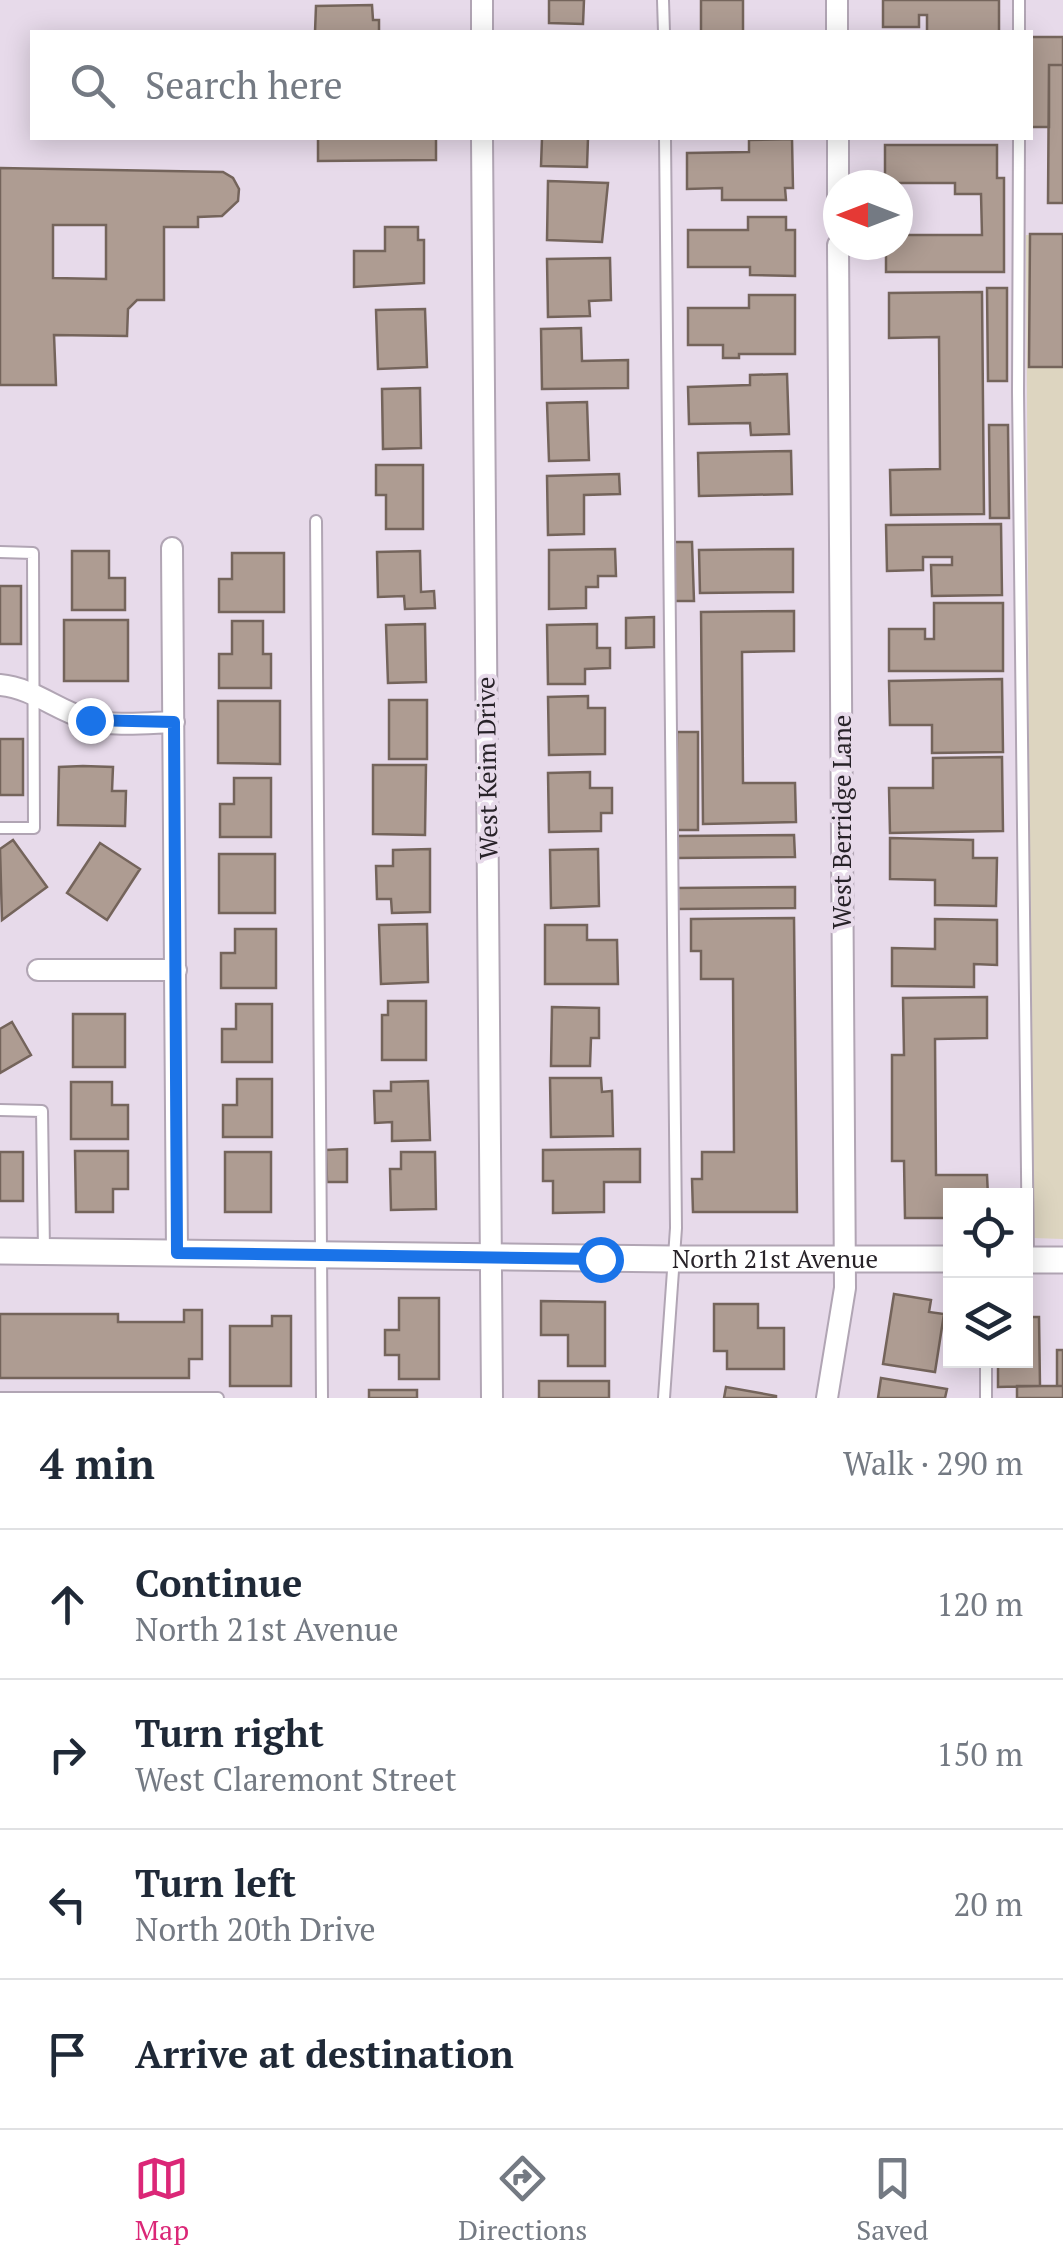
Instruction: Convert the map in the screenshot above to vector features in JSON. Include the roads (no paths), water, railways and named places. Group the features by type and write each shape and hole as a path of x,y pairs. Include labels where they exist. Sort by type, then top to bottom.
{"street":[{"path":"482,0 482,30"},
{"path":"836,0 837,30"},
{"name":"West Keim Drive","path":"482,140 492,1398"},
{"path":"838,140 838,170"},
{"name":"West Berridge Lane","path":"827,1398 839,1336 845,1258 838,260"},
{"path":"172,548 177,1253"},
{"path":"0,685 32,691 60,709 90,720 174,722"},
{"path":"38,970 176,970"},
{"name":"North 21st Avenue","path":"0,1251 943,1259"},
{"path":"1033,1260 1063,1260"}],"lane":[{"path":"663,0 664,30"},
{"path":"1019,0 1019,30"},
{"path":"664,140 676,1228 664,1398"},
{"path":"1019,140 1026,1188"},
{"path":"316,521 322,1398"},
{"path":"0,552 33,554 34,828 0,828"},
{"path":"0,1110 42,1111 44,1251"},
{"path":"986,1368 986,1398"},
{"path":"0,1398 218,1397"}]}
